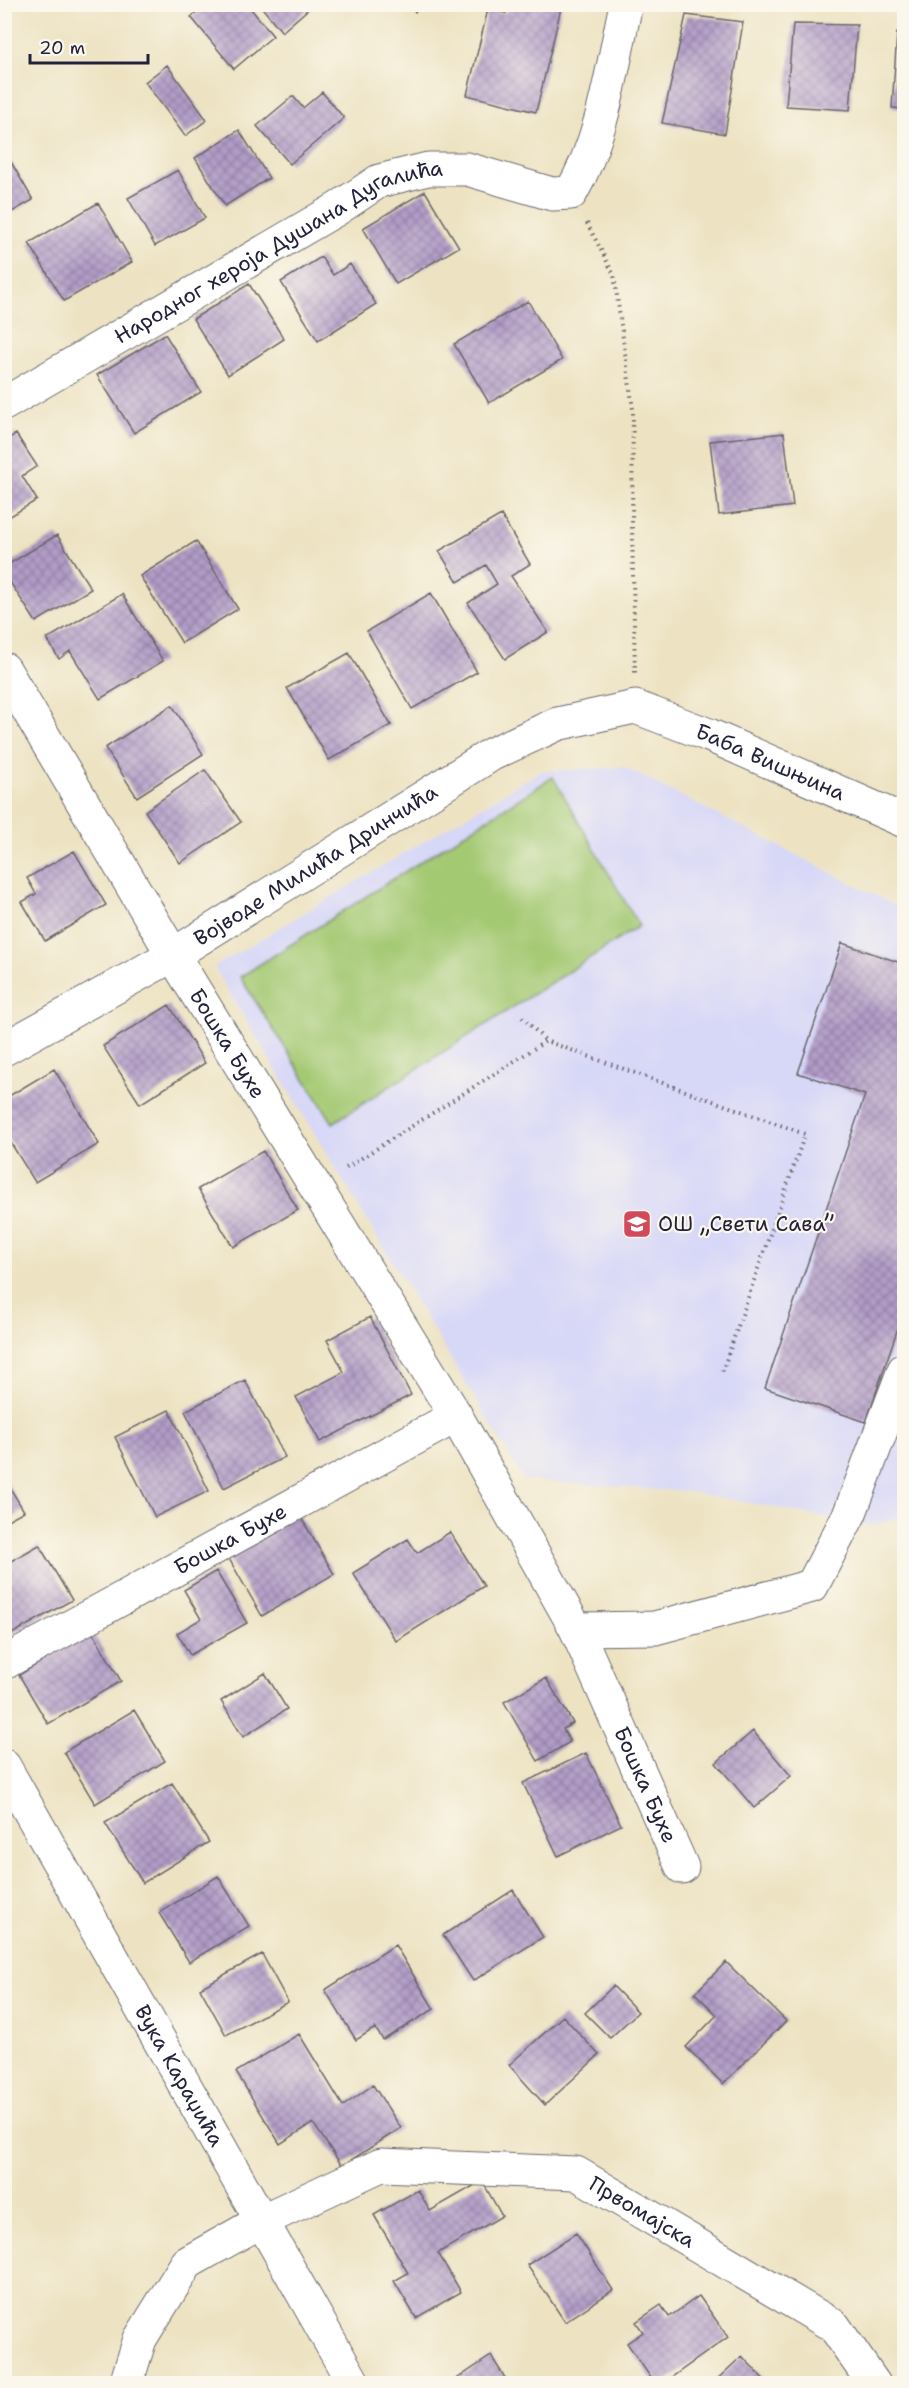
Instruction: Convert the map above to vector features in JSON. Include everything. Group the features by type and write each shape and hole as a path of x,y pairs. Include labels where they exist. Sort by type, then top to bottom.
{"street":[{"path":"571,194 584,172 595,142 626,4"},
{"name":"Народног хероја Душана Дугалића","path":"4,404 327,215 379,182 428,169 467,169 552,194 571,194"},
{"name":"Бошка Бухе","path":"4,669 173,955 456,1416 576,1629 682,1867"},
{"name":"Баба Вишњина","path":"635,707 709,735 904,820"},
{"name":"Војводе Милића Дринчића","path":"4,1049 173,955 492,754 557,724 635,707"},
{"path":"576,1629 655,1628 812,1586 850,1513 904,1370"},
{"name":"Бошка Бухе","path":"4,1663 456,1416"},
{"name":"Вука Караџића","path":"4,1766 354,2384"},
{"name":"Првомајска","path":"126,2384 140,2338 187,2263 263,2220 381,2165 576,2173 834,2326 874,2384"}],"path":[{"path":"571,194 614,275 633,409 635,707"},
{"path":"522,1017 546,1041 805,1134 721,1375"},
{"path":"315,1187 546,1041"}],"shaded area":[{"name":"ОШ „Свети Сава”","path":"624,767 904,910 904,1516 871,1526 692,1492 524,1480 214,967 541,771"}],"green space":[{"path":"553,777 639,926 333,1123 240,977"}],"building":[{"path":"206,4 247,4 273,36 234,69 191,17"},
{"path":"259,4 314,4 282,32"},
{"path":"403,4 420,4 415,12"},
{"path":"508,4 562,4 536,112 467,95 488,9 506,13"},
{"path":"686,15 743,22 725,134 662,123"},
{"path":"793,24 857,25 850,110 786,106"},
{"path":"897,33 904,33 904,109 892,108"},
{"path":"167,65 207,120 185,136 145,82"},
{"path":"322,92 344,118 290,164 257,126 293,96 303,108"},
{"path":"239,130 269,178 225,206 195,158"},
{"path":"7,155 33,200 5,216 4,156"},
{"path":"178,170 205,218 155,246 128,198"},
{"path":"425,191 459,247 396,284 363,228"},
{"path":"98,203 132,262 64,301 29,243"},
{"path":"321,257 333,275 350,264 376,304 318,341 281,282"},
{"path":"249,284 284,339 228,375 193,319"},
{"path":"528,301 562,360 489,403 454,344"},
{"path":"165,334 201,392 134,433 97,375"},
{"path":"784,433 793,506 719,515 710,441"},
{"path":"16,434 37,466 22,476 37,500 4,520 4,441"},
{"path":"501,515 530,564 511,576 548,632 505,659 468,603 497,584 486,565 458,582 439,551"},
{"path":"57,535 91,589 36,622 4,573 4,567"},
{"path":"196,541 238,609 182,643 140,576"},
{"path":"431,593 477,672 412,709 367,631"},
{"path":"122,594 163,661 100,699 70,651 59,659 47,639"},
{"path":"349,653 391,725 329,760 287,688"},
{"path":"172,705 203,754 137,797 105,748"},
{"path":"205,770 241,822 180,863 145,811"},
{"path":"74,851 106,905 45,941 22,902 36,894 27,878"},
{"path":"842,943 904,964 904,1310 866,1422 765,1388 865,1095 798,1073"},
{"path":"169,1005 205,1063 140,1104 103,1046"},
{"path":"54,1069 99,1144 35,1182 4,1132 4,1099"},
{"path":"263,1151 298,1210 233,1247 198,1189"},
{"path":"370,1317 411,1395 320,1442 296,1397 344,1372 327,1340"},
{"path":"245,1380 285,1457 224,1488 185,1411"},
{"path":"169,1410 209,1491 155,1517 115,1437"},
{"path":"4,1478 24,1511 4,1522"},
{"path":"296,1509 334,1574 262,1616 224,1550"},
{"path":"450,1532 484,1586 396,1641 353,1573 408,1539 417,1553"},
{"path":"39,1545 72,1600 10,1635 4,1626 4,1565"},
{"path":"216,1571 247,1623 190,1655 177,1633 201,1619 184,1590"},
{"path":"92,1631 121,1681 48,1724 19,1675"},
{"path":"265,1673 287,1709 243,1737 221,1701"},
{"path":"546,1678 573,1723 563,1729 570,1742 538,1761 504,1702"},
{"path":"134,1710 165,1761 95,1804 64,1752"},
{"path":"753,1731 791,1776 754,1808 716,1763"},
{"path":"586,1753 621,1825 558,1856 523,1783"},
{"path":"172,1783 209,1842 143,1883 105,1823"},
{"path":"218,1876 249,1926 189,1962 159,1913"},
{"path":"513,1890 543,1937 473,1981 443,1935"},
{"path":"395,1945 434,2009 383,2040 375,2028 356,2040 325,1990"},
{"path":"262,1954 288,2002 226,2035 200,1988"},
{"path":"726,1962 786,2021 723,2084 686,2047 717,2015 695,1993"},
{"path":"613,1986 638,2012 610,2038 585,2013"},
{"path":"563,2016 599,2055 545,2105 509,2065"},
{"path":"299,2034 343,2106 373,2085 401,2128 342,2166 313,2123 280,2144 236,2072"},
{"path":"482,2181 502,2216 438,2253 461,2292 416,2318 394,2281 408,2273 374,2215 418,2190 430,2211"},
{"path":"576,2233 613,2290 565,2322 527,2265"},
{"path":"699,2296 728,2337 662,2384 655,2384 627,2343 643,2332 636,2322 661,2305 669,2317"},
{"path":"491,2356 509,2384 449,2384"},
{"path":"742,2356 768,2384 712,2384"}],"place":[{"name":"ОШ „Свети Сава”","path":"637,1224"}]}
